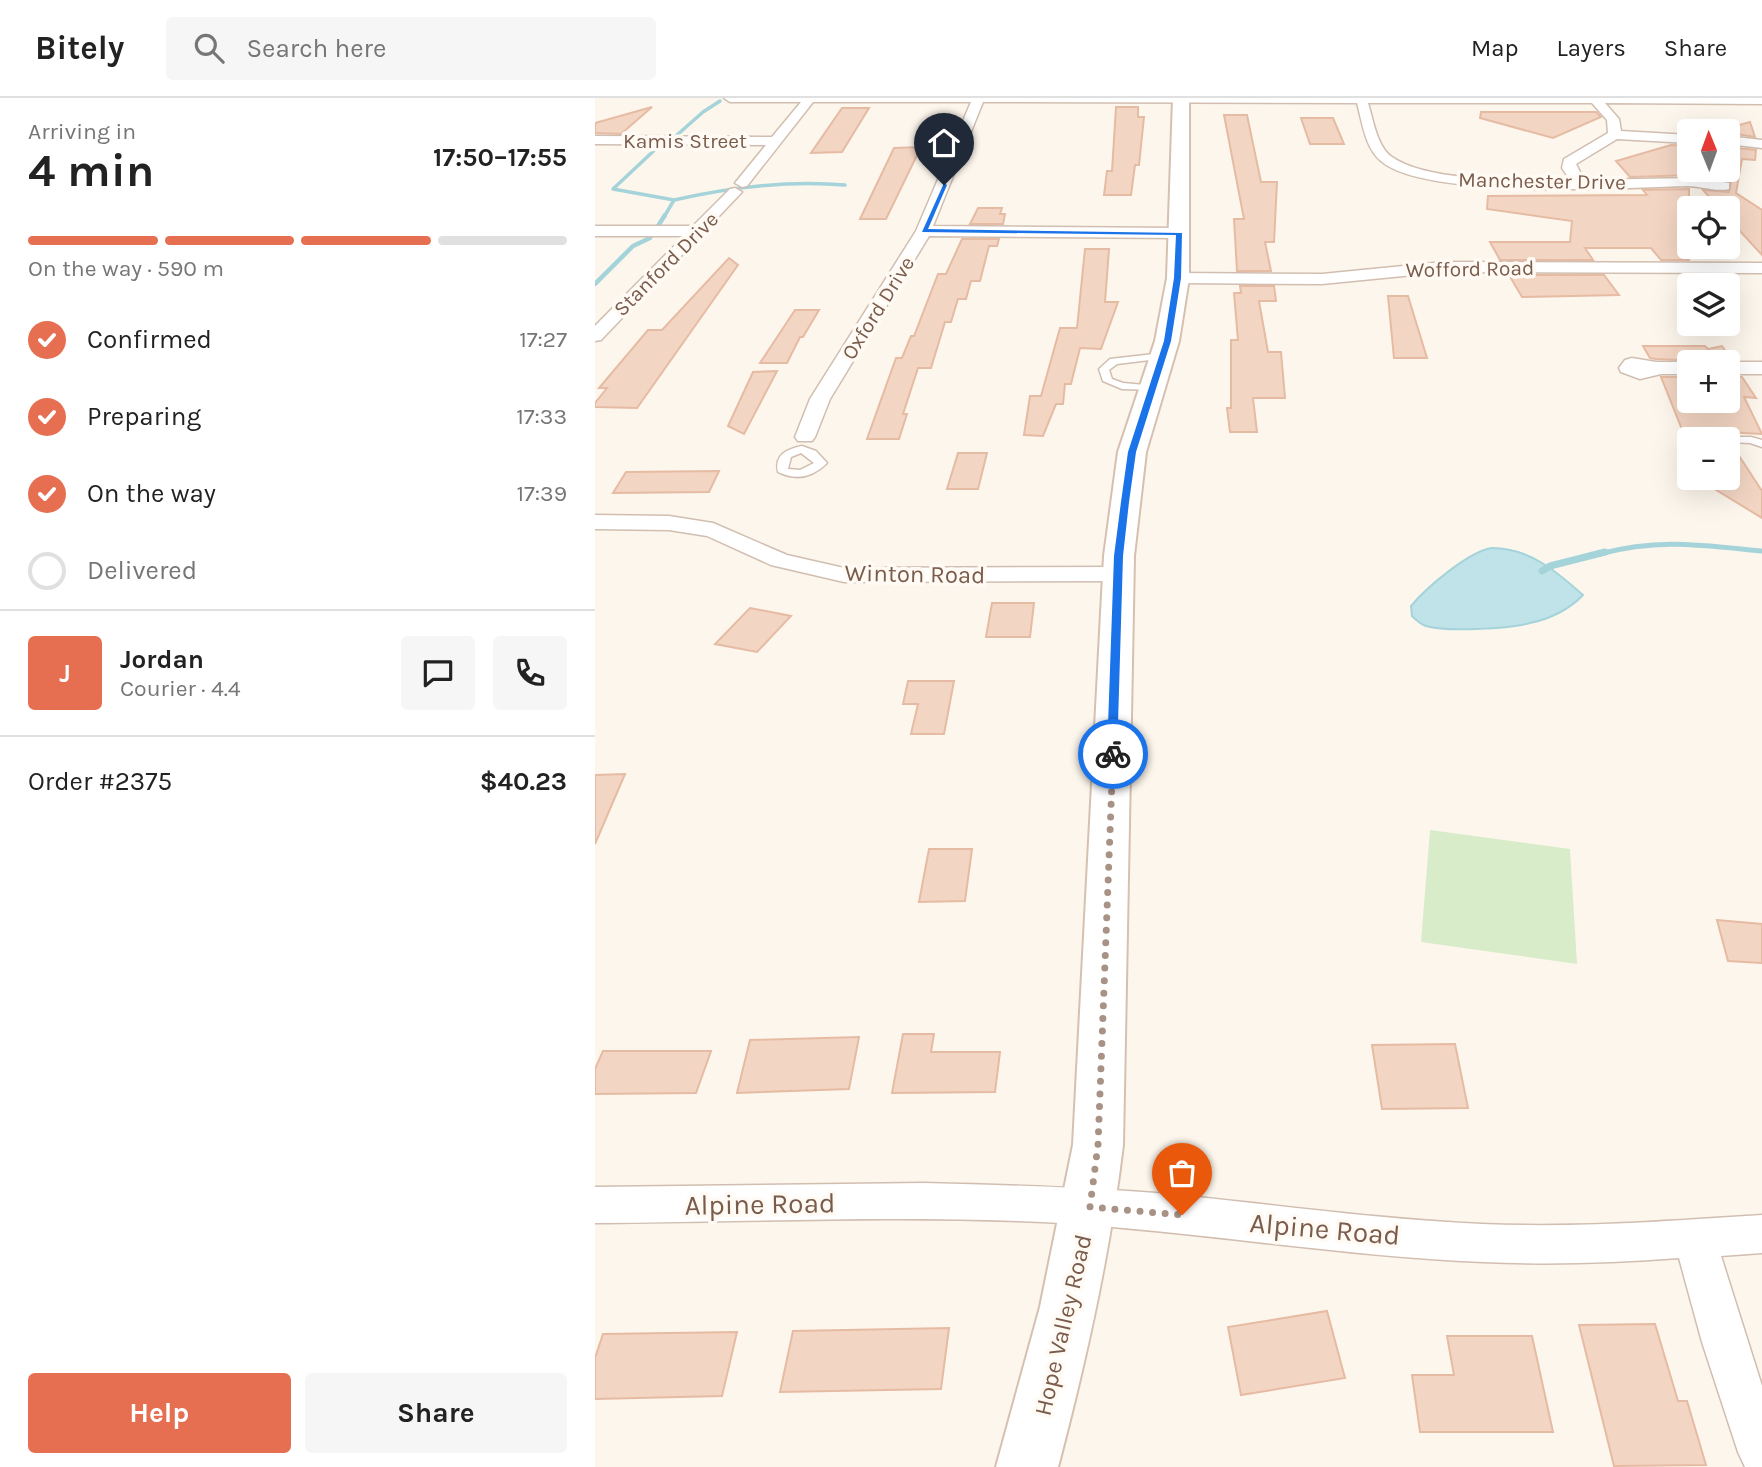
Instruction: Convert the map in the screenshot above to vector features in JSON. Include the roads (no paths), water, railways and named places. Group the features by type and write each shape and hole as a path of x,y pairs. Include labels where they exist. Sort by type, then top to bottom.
{"main road":[{"name":"Hope Valley Road","path":"1027,1467 1060,1349 1090,1207 1098,1145 1118,574 1132,452 1158,372 1178,278 1181,99"}],"street":[{"path":"730,98 1762,100"},
{"name":"Stanford Drive","path":"595,336 739,188 810,99"},
{"name":"Oxford Drive","path":"804,443 820,399 924,231 979,99"},
{"path":"1596,100 1613,119 1615,135"},
{"name":"Manchester Drive","path":"1362,101 1380,152 1386,159 1409,170 1442,178 1485,182 1695,183 1724,186"},
{"path":"1578,183 1569,168 1569,162 1615,135 1677,138"},
{"name":"Kamis Street","path":"595,141 775,141"},
{"path":"1740,141 1762,144"},
{"path":"595,231 699,231"},
{"path":"924,231 1179,233"},
{"name":"Wofford Road","path":"1178,278 1322,279 1444,267 1762,268"},
{"path":"1653,368 1677,368"},
{"path":"1740,368 1762,368"},
{"name":"Winton Road","path":"595,522 699,527 725,534 793,564 844,575 1118,574"},
{"name":"Alpine Road","path":"595,1205 924,1201 1090,1207 1359,1234 1483,1243 1604,1244 1762,1234"},
{"path":"1695,1239 1724,1342 1762,1452"}],"lane":[{"path":"1740,440 1762,444"}],"water":[{"path":"1492,548 1518,552 1541,562 1583,595 1572,605 1552,616 1508,627 1435,628 1422,624 1412,616 1411,606 1437,581 1460,563"}],"waterway":[{"path":"677,135 720,101"},
{"path":"661,144 613,189 674,200"},
{"path":"674,200 759,186 802,183 845,185"},
{"path":"664,217 674,200"},
{"path":"658,226 665,215"},
{"path":"595,284 633,246 650,238"},
{"path":"1599,554 1661,544 1762,551"},
{"path":"1542,571 1550,566 1605,552"}]}
